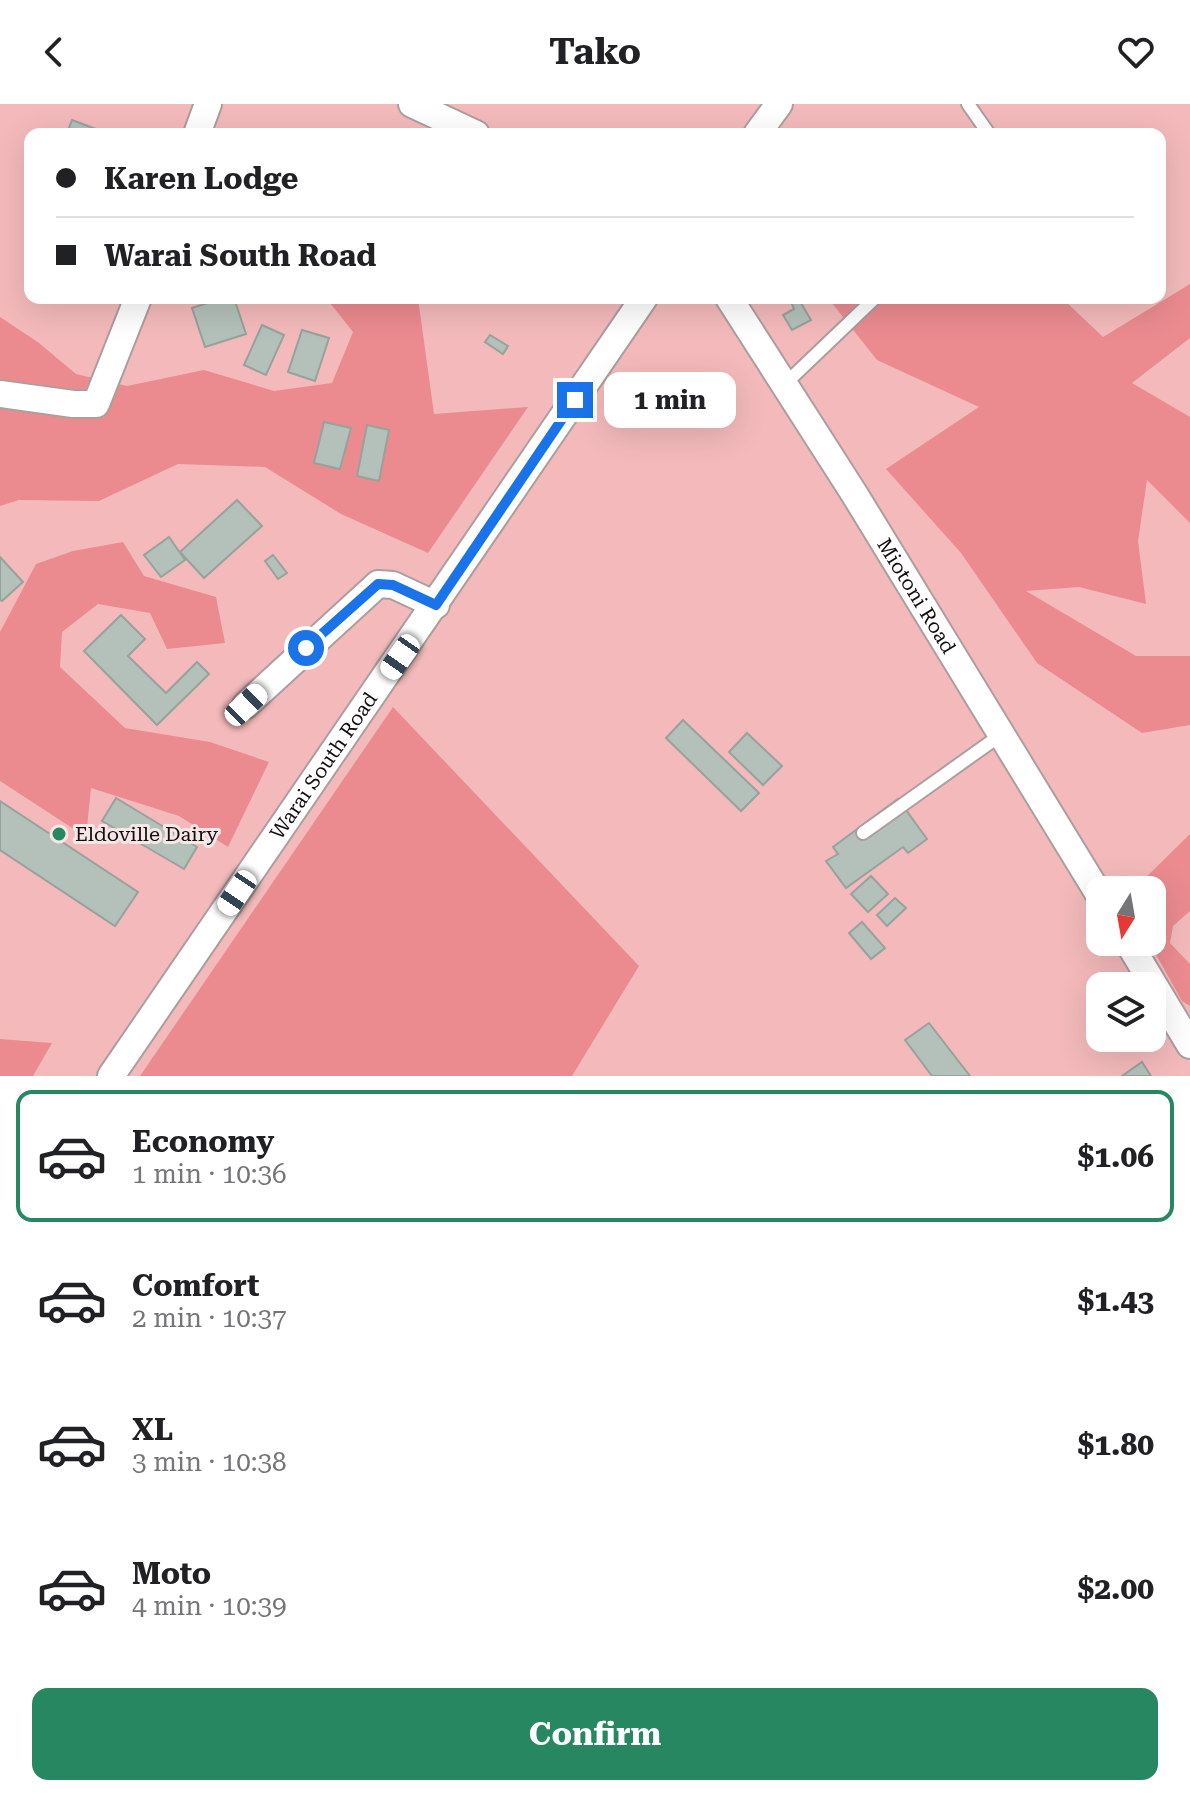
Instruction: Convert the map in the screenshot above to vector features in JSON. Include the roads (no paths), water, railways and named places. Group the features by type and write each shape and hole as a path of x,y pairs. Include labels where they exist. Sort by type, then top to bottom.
{"street":[{"path":"199,128 208,104"},
{"path":"412,104 463,128"},
{"path":"761,128 779,104"},
{"path":"0,394 96,404 136,304"},
{"name":"Warai South Road","path":"111,1076 640,304"},
{"name":"Miotoni Road","path":"733,304 786,383 1088,876"},
{"path":"246,705 378,584 393,585 436,605"},
{"path":"1136,956 1190,1045"}],"lane":[{"path":"968,104 985,128"},
{"path":"786,383 869,304"},
{"path":"863,833 1002,734"}],"place":[{"name":"Eldoville Dairy","path":"59,834"}]}
